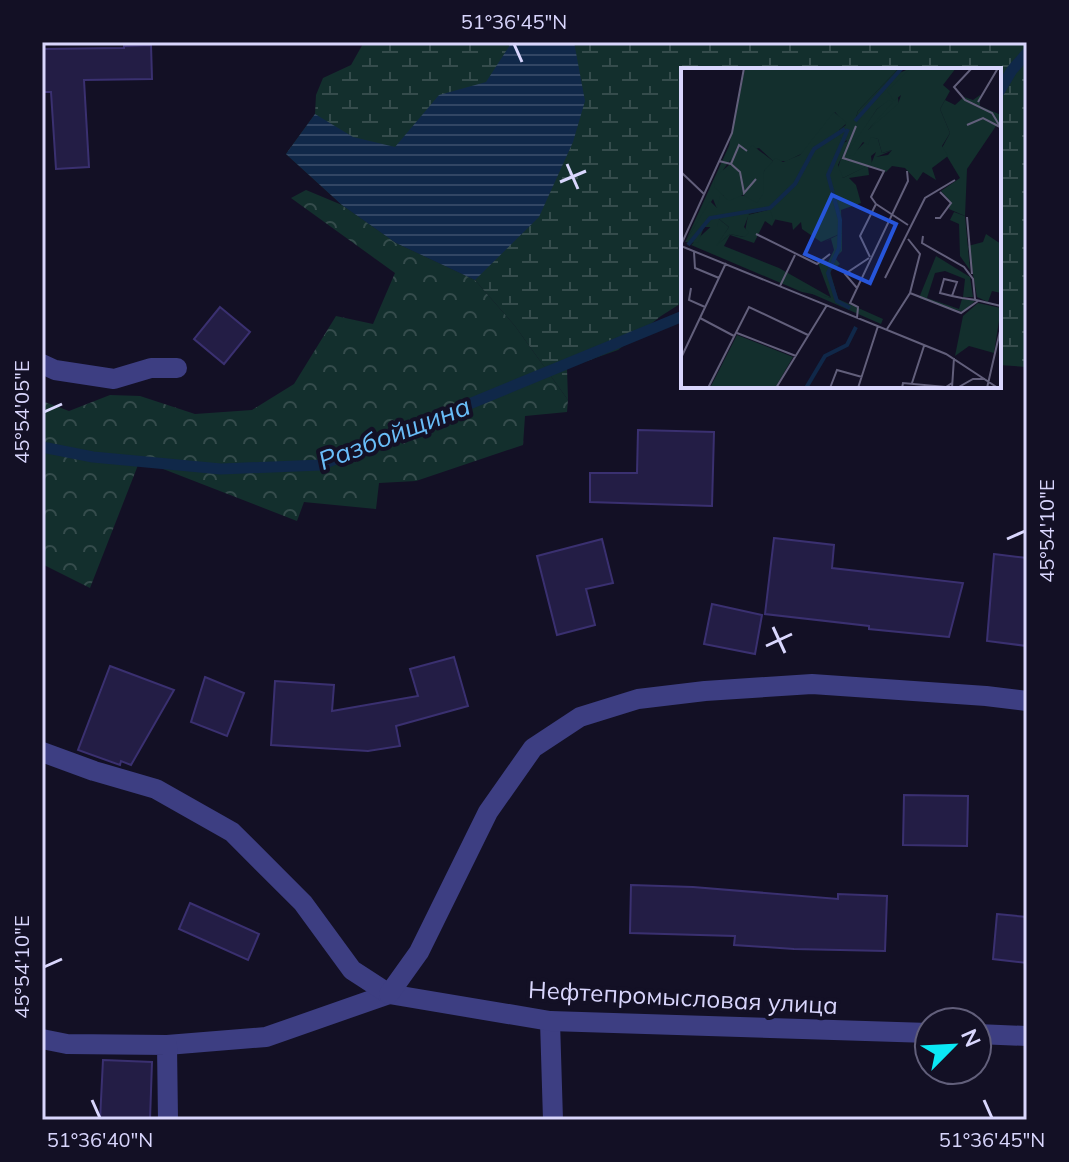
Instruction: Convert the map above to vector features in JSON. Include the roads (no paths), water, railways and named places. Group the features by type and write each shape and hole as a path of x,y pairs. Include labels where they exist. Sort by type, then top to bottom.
{"street":[{"path":"42,364 55,370 114,379 151,368 177,368"},
{"path":"42,1039 67,1044 167,1045 266,1037 389,994 419,952 488,812 533,748 580,717 638,699 812,684 1027,701"},
{"path":"42,752 156,789 232,832 303,903 352,970 389,994"},
{"name":"Нефтепромысловая улица","path":"389,994 550,1021 913,1032"},
{"path":"550,1021 553,1120"},
{"path":"993,1035 1027,1036"},
{"path":"167,1045 168,1120"}],"water":[{"path":"512,42 574,42 585,101 573,142 539,217 475,280 396,243 342,205 286,154 315,114 353,137 395,147 439,95 486,82"}],"waterway":[{"name":"Разбойщина","path":"1001,89 1027,53"},
{"name":"Разбойщина","path":"42,447 93,457 221,469 321,465 681,317"}]}
